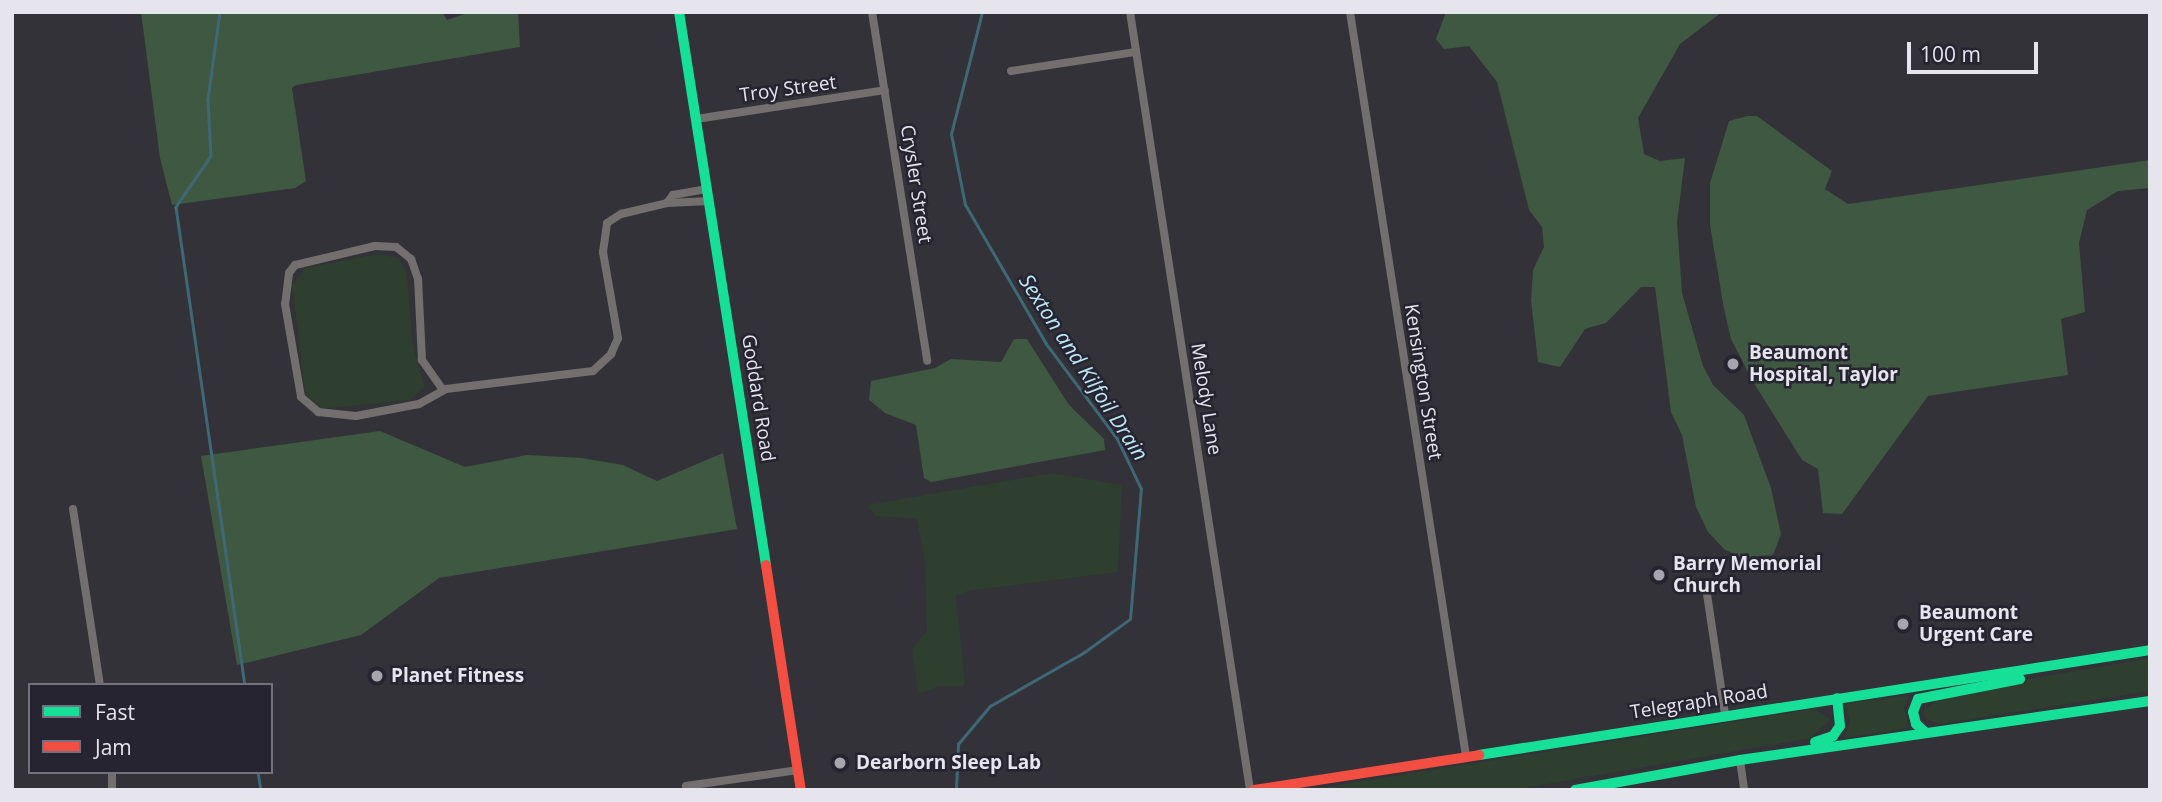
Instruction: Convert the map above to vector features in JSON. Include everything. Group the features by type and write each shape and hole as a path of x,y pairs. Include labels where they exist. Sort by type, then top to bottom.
{"main road":[{"name":"Goddard Road","path":"679,12 801,790"},
{"name":"Telegraph Road","path":"1252,790 2150,650"},
{"path":"1925,732 1916,724 1913,712 1918,699 1926,695 2035,677 2070,663"},
{"path":"1661,775 1692,761 1824,740 1840,726 1837,698"},
{"path":"1575,790 1740,760 2150,701"}],"street":[{"name":"Crysler Street","path":"873,12 928,361"},
{"name":"Melody Lane","path":"1130,12 1252,790"},
{"name":"Kensington Street","path":"1350,12 1466,756"},
{"path":"1011,71 1135,52"},
{"name":"Troy Street","path":"696,119 885,90"},
{"path":"443,390 422,360 418,279 411,259 396,247 375,246 295,265 289,273 285,304 301,397 318,412 356,416 419,404 443,390 537,377 575,377 601,366 618,338 603,251 606,226 621,214 708,195"},
{"path":"73,509 100,683"},
{"path":"1707,594 1725,715"},
{"path":"1740,760 1744,790"},
{"path":"686,786 798,770"}],"green space":[{"path":"141,12 442,12 447,20 470,12 518,12 520,47 296,85 292,88 306,181 295,188 172,205 160,158"},
{"path":"1446,12 1722,12 1680,44 1638,118 1644,154 1660,161 1685,158 1677,222 1682,293 1703,366 1713,385 1744,415 1771,488 1781,534 1773,555 1740,557 1724,549 1708,532 1696,507 1682,435 1671,412 1655,287 1641,287 1606,323 1585,329 1560,367 1538,362 1531,300 1533,270 1544,247 1542,227 1529,210 1497,82 1469,46 1444,49 1436,39"},
{"path":"1757,116 1832,171 1825,189 1848,204 2150,160 2150,188 2118,191 2087,210 2079,243 2085,312 2061,319 2068,375 1928,396 1842,514 1823,513 1818,469 1802,460 1752,380 1731,339 1724,309 1710,225 1710,183 1729,121"},
{"path":"377,254 399,258 407,274 413,347 425,387 410,400 320,409 305,392 292,285 305,268"},
{"path":"1014,339 1027,339 1069,405 1104,439 1105,450 931,482 924,478 916,425 885,413 869,400 871,381 935,368 951,359 1001,362"},
{"path":"380,431 465,467 527,455 582,458 623,465 657,481 723,453 737,529 439,578 361,635 237,665 201,456"},
{"path":"1052,473 1122,485 1118,572 968,591 956,596 965,681 963,687 939,686 918,694 912,649 927,631 925,564 917,519 875,516 867,505"},
{"path":"2150,658 2150,691 1939,724 1926,719 1923,712 1944,694"},
{"path":"1909,695 1904,708 1909,728 1844,738 1850,722 1845,704"},
{"path":"1814,709 1831,719 1811,738 1513,790 1305,790"}],"waterway":[{"path":"220,12 208,100 211,156 176,207 245,683"},
{"name":"Sexton and Kilfoil Drain","path":"956,790 958,744 990,706 1083,653 1130,619 1141,489 1117,439 1046,344 965,205 951,134 982,12"},
{"path":"258,774 261,790"}],"traffic: fast":[{"path":"679,12 766,565"},
{"path":"1479,755 2150,650"},
{"path":"1925,732 1916,724 1913,712 1918,699 2020,679"},
{"path":"1815,742 1833,736 1840,726 1837,698"},
{"path":"1575,790 1740,760 2150,701"}],"traffic: jam":[{"path":"766,565 801,790"},
{"path":"1254,790 1479,755"}],"place":[{"name":"Beaumont Hospital, Taylor","path":"1733,364"},
{"name":"Barry Memorial Church","path":"1659,575"},
{"name":"Beaumont Urgent Care","path":"1903,624"},
{"name":"Planet Fitness","path":"377,676"},
{"name":"Dearborn Sleep Lab","path":"840,763"}]}
